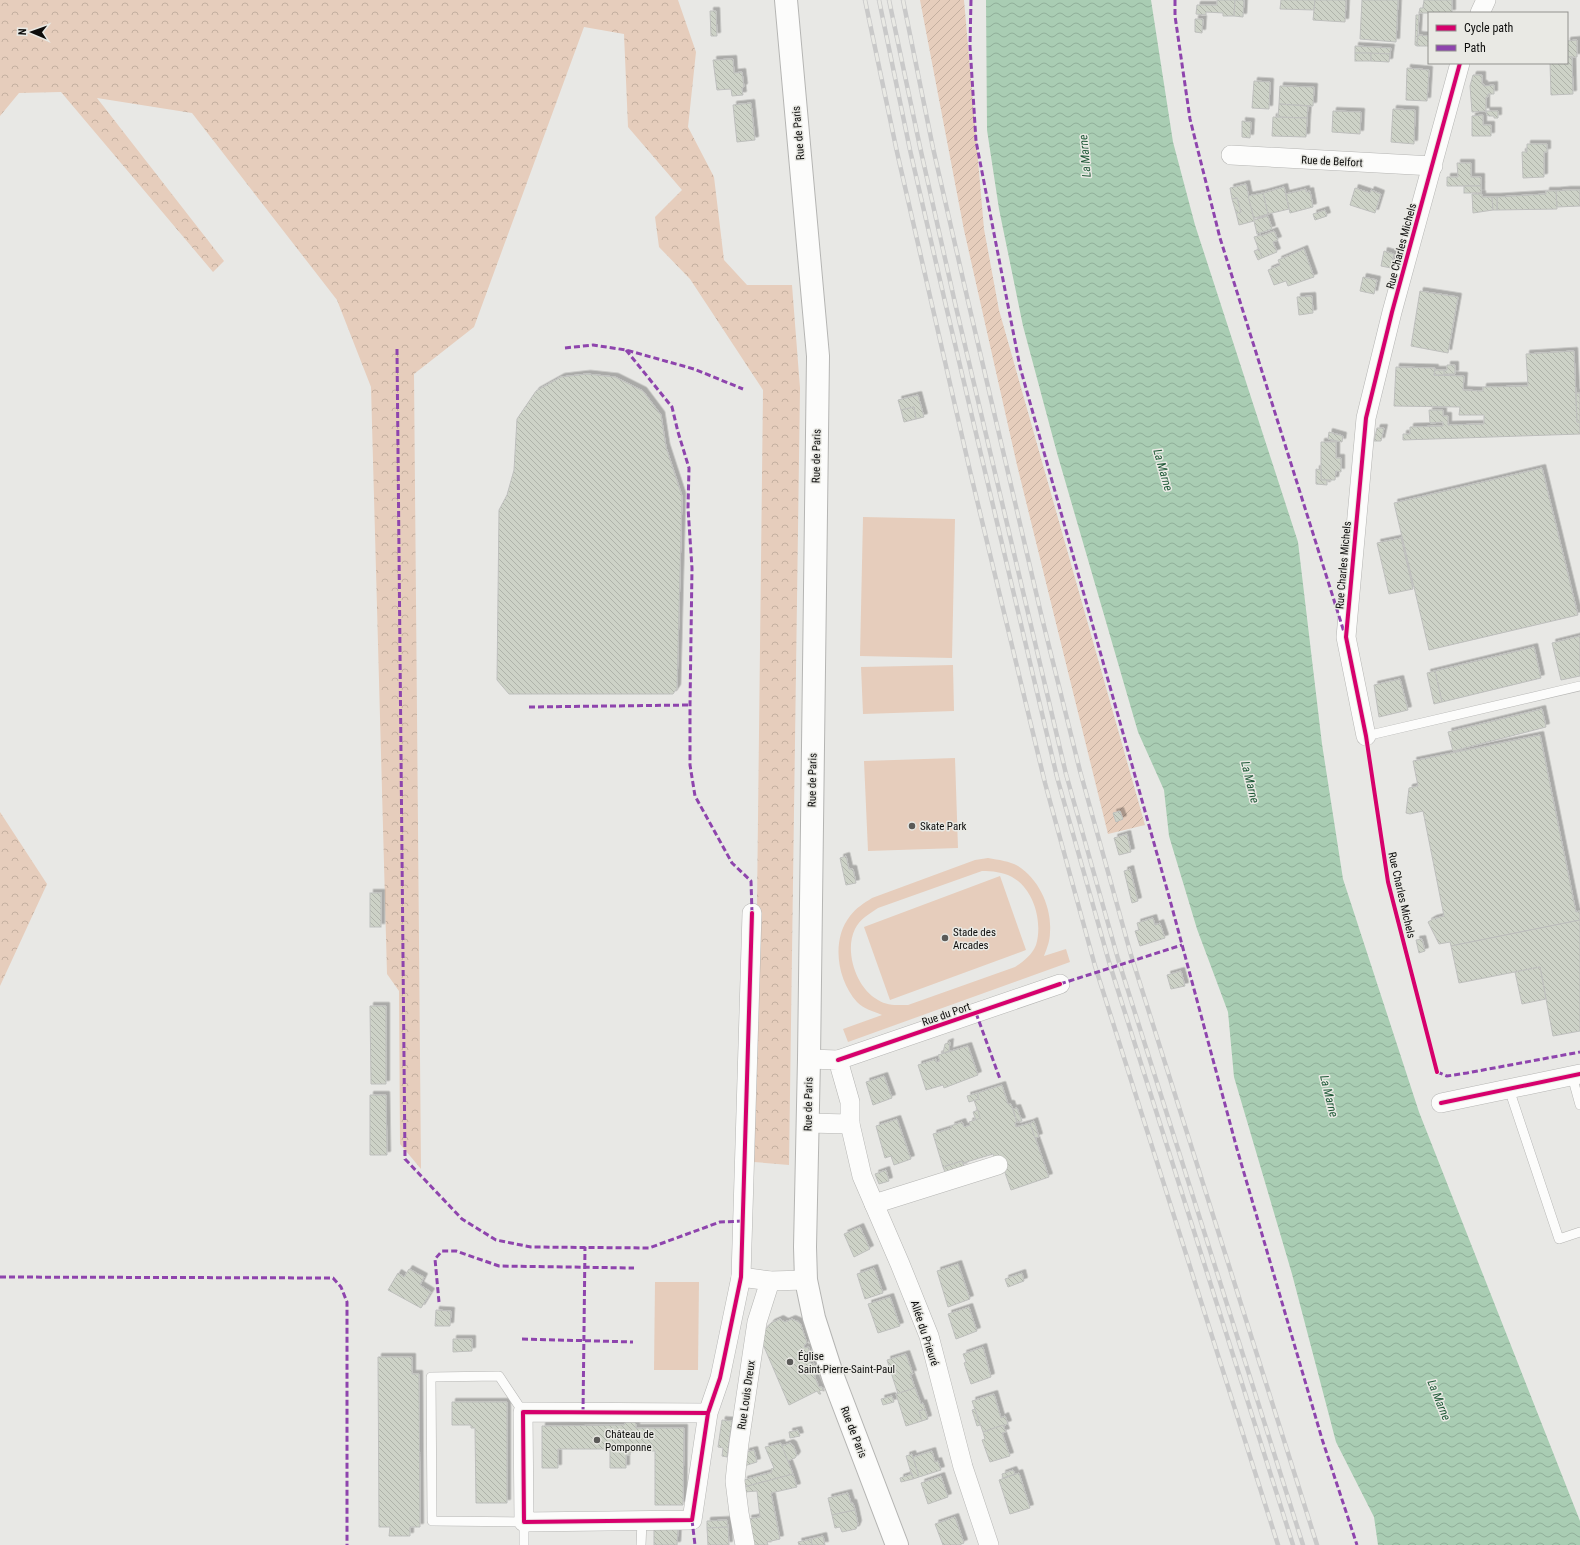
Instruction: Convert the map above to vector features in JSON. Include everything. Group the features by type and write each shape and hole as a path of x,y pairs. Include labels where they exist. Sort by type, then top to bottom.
{"main road":[{"name":"Rue de Paris","path":"786,0 818,356 809,1059 805,1247 806,1280 814,1318 833,1377 897,1545"}],"street":[{"path":"1480,12 1486,0"},
{"name":"Rue Charles Michels","path":"1366,736 1346,637 1366,418 1392,312 1460,64"},
{"name":"Rue de Belfort","path":"1231,155 1432,166"},
{"path":"708,1413 523,1412 524,1522 692,1520 708,1413 720,1378 741,1277 752,913"},
{"name":"Rue du Port","path":"838,1060 1060,984"},
{"path":"809,1059 838,1060"},
{"name":"Allée du Prieuré","path":"838,1060 850,1102 850,1124 862,1176 929,1336 963,1467 989,1545"},
{"path":"1441,1103 1576,1075"},
{"path":"807,1123 850,1124"},
{"path":"874,1204 998,1165"},
{"path":"741,1277 770,1281 806,1280"},
{"name":"Rue Louis Dreux","path":"745,1545 735,1480 744,1400 754,1337 757,1322 770,1281"}],"lane":[{"path":"1366,736 1580,686"},
{"path":"1576,1075 1580,1105"},
{"path":"1509,1089 1559,1239 1580,1232"},
{"path":"523,1412 499,1376 430,1377 432,1521 524,1522 524,1545"},
{"path":"641,1545 642,1521"}],"green space":[{"path":"0,0 678,0 696,52 688,127 714,177 724,260 747,285 792,285 800,388 789,1165 754,1162 763,390 690,279 659,247 655,217 682,190 628,127 624,34 584,27 474,327 414,374 421,1169 400,1144 399,991 387,974 371,387 337,300 192,113 97,98 224,261 213,272 61,92 19,93 0,116"},
{"path":"920,0 964,0 984,229 999,310 1145,825 1108,834 1017,465 964,230"},
{"path":"863,517 955,519 952,658 860,656"},
{"path":"953,665 954,711 863,714 861,667"},
{"path":"955,758 958,848 868,851 864,761"},
{"path":"0,812 47,884 0,986"},
{"path":"988,858 1011,863 1018,866 1032,878 1043,895 1049,913 1050,935 1044,956 1066,949 1070,962 848,1042 843,1029 882,1015 857,1002 850,993 841,971 839,960 840,936 850,916 857,908 872,898 975,860","holes":["982,871 1009,875 1020,882 1026,889 1035,907 1038,926 1036,945 1030,955 1015,967 908,1005 893,1005 885,1003 870,994 858,978 852,958 852,938 859,922 878,908"]},
{"name":"Stade des Arcades","path":"1000,876 1026,950 890,1000 864,927"},
{"path":"655,1282 699,1282 698,1370 654,1370"}],"water":[{"name":"La Marne","path":"986,0 1151,0 1173,142 1195,225 1298,542 1322,744 1343,879 1419,1112 1580,1521 1580,1545 1378,1545 1374,1517 1336,1442 1292,1274 1234,1077 1228,1012 1197,929 1169,836 1164,790 1138,732 1057,453 1023,326 999,209 987,130"}],"building":[{"path":"1217,0 1235,0 1234,16 1223,16 1223,13 1206,12 1206,15 1196,14 1197,5 1217,5"},
{"path":"1235,0 1244,0 1243,17 1234,16"},
{"path":"1281,0 1315,0 1314,10 1280,9"},
{"path":"1315,0 1346,0 1345,22 1313,20"},
{"path":"1362,0 1398,0 1396,42 1360,39"},
{"path":"1424,0 1452,0 1452,12 1419,13 1420,8 1423,8"},
{"path":"710,11 716,11 717,36 711,36"},
{"path":"1416,15 1419,15 1417,46 1415,45"},
{"path":"1195,19 1203,19 1202,33 1195,32"},
{"path":"1418,35 1428,36 1428,46 1417,46"},
{"path":"1577,40 1577,57 1568,57 1568,41"},
{"path":"1355,46 1391,48 1390,54 1355,53"},
{"path":"1355,53 1371,53 1371,61 1355,61"},
{"path":"1371,53 1390,54 1389,62 1371,61"},
{"path":"1568,57 1572,57 1573,94 1551,95 1550,64 1568,64"},
{"path":"733,59 734,73 742,72 744,87 742,88 743,95 732,96 731,89 717,90 713,60"},
{"path":"1407,68 1429,70 1427,101 1406,100"},
{"path":"1473,75 1482,75 1482,84 1484,84 1484,86 1494,85 1494,94 1488,94 1488,97 1486,97 1486,111 1472,112 1470,86"},
{"path":"1254,81 1270,82 1269,109 1252,108"},
{"path":"1280,86 1314,87 1313,106 1279,104"},
{"path":"751,103 755,140 737,142 733,105"},
{"path":"1279,104 1308,106 1307,118 1278,117"},
{"path":"1393,109 1415,110 1414,144 1391,142"},
{"path":"1333,111 1361,112 1360,134 1332,132"},
{"path":"1486,111 1498,111 1498,118 1487,115"},
{"path":"1483,115 1483,125 1491,125 1491,136 1472,136 1472,116"},
{"path":"1273,117 1307,118 1306,137 1272,136"},
{"path":"1242,121 1251,122 1250,138 1242,137"},
{"path":"1527,144 1547,144 1547,152 1544,152 1544,177 1523,178 1522,152 1527,152"},
{"path":"1457,163 1471,163 1471,177 1481,177 1481,186 1447,186 1447,177 1458,177"},
{"path":"1246,184 1254,220 1268,216 1272,229 1257,234 1254,221 1239,225 1236,213 1241,212 1237,198 1232,199 1230,188"},
{"path":"1464,186 1481,186 1481,193 1464,193"},
{"path":"1284,187 1289,209 1268,214 1263,193"},
{"path":"1355,188 1370,193 1371,190 1381,194 1375,213 1350,205"},
{"path":"1306,189 1306,192 1310,191 1313,207 1290,213 1286,194"},
{"path":"1580,190 1580,206 1557,207 1556,191"},
{"path":"1546,191 1556,191 1557,209 1497,210 1497,197 1546,194"},
{"path":"1263,193 1268,214 1254,218 1248,196"},
{"path":"1472,194 1482,194 1482,197 1492,197 1493,210 1473,213"},
{"path":"1492,197 1497,197 1497,210 1493,210"},
{"path":"1237,198 1241,212 1236,213 1232,199"},
{"path":"1325,210 1327,216 1315,220 1313,214"},
{"path":"1274,231 1278,240 1273,242 1277,252 1262,258 1254,237"},
{"path":"1259,249 1262,258 1258,260 1254,251"},
{"path":"1304,249 1314,277 1288,286 1286,281 1274,285 1268,270 1280,265 1278,260"},
{"path":"1384,251 1394,254 1391,268 1381,266"},
{"path":"1363,277 1377,280 1374,294 1360,291"},
{"path":"1420,291 1458,297 1448,353 1411,346"},
{"path":"1312,296 1313,313 1299,315 1297,297"},
{"path":"1574,351 1577,422 1580,422 1580,434 1403,440 1403,434 1410,434 1410,427 1443,426 1443,422 1430,423 1429,410 1443,410 1443,416 1448,416 1448,425 1484,424 1484,415 1459,415 1460,407 1394,406 1396,367 1435,368 1434,375 1464,376 1463,390 1483,391 1483,387 1528,386 1526,354"},
{"path":"1447,365 1455,365 1455,374 1443,374 1444,370 1447,370"},
{"path":"1435,370 1444,370 1444,375 1434,375"},
{"path":"587,374 615,377 643,391 661,415 666,447 682,496 677,688 673,694 509,694 497,680 499,510 507,495 514,470 517,419 536,391 561,377"},
{"path":"1576,393 1580,393 1580,422 1577,422"},
{"path":"918,395 924,417 916,419 914,407 901,410 898,400"},
{"path":"914,407 916,419 904,422 901,410"},
{"path":"1377,428 1384,428 1381,441 1374,441"},
{"path":"1329,432 1343,436 1342,442 1328,439"},
{"path":"1321,442 1336,442 1336,458 1341,458 1341,472 1336,471 1335,480 1321,480"},
{"path":"1542,468 1578,615 1429,650 1394,503"},
{"path":"1316,469 1321,470 1321,480 1327,480 1327,485 1316,484"},
{"path":"1401,538 1413,589 1389,594 1377,543"},
{"path":"1580,636 1580,676 1561,680 1552,643"},
{"path":"1534,647 1541,678 1442,702 1435,671"},
{"path":"1435,671 1442,702 1434,704 1427,673"},
{"path":"1400,679 1408,710 1379,717 1374,685"},
{"path":"1542,709 1546,727 1453,751 1448,732"},
{"path":"1540,735 1576,912 1580,911 1580,920 1451,946 1450,942 1439,944 1428,922 1444,916 1423,811 1410,814 1406,813 1409,788 1418,786 1413,761"},
{"path":"1120,811 1123,819 1116,822 1113,813"},
{"path":"1127,834 1131,852 1119,855 1114,838"},
{"path":"846,856 849,869 853,869 856,883 846,885 840,858"},
{"path":"1130,869 1138,901 1132,903 1124,871"},
{"path":"370,893 381,893 381,927 370,927"},
{"path":"1153,918 1155,925 1160,923 1165,938 1140,946 1135,931 1139,930 1137,923"},
{"path":"1580,920 1580,1031 1553,1036 1540,967 1459,983 1451,946"},
{"path":"1422,939 1425,951 1419,953 1416,940"},
{"path":"1540,967 1546,999 1522,1004 1515,972"},
{"path":"1181,971 1185,986 1171,989 1167,975"},
{"path":"370,1006 386,1006 386,1084 371,1084"},
{"path":"950,1042 949,1051 943,1053 945,1044"},
{"path":"968,1046 978,1075 944,1088 943,1085 926,1090 918,1065 936,1059 936,1062 940,1061 938,1055"},
{"path":"884,1076 892,1098 873,1105 866,1082"},
{"path":"1002,1085 1008,1104 1011,1104 1017,1122 1015,1123 1016,1127 1030,1123 1049,1177 1011,1190 1000,1158 995,1159 993,1154 943,1167 933,1134 952,1128 951,1126 962,1122 964,1127 970,1125 969,1122 980,1118 974,1100 979,1099 977,1093"},
{"path":"977,1093 979,1099 969,1102 967,1096"},
{"path":"370,1095 386,1095 387,1155 370,1155"},
{"path":"1017,1108 1022,1121 1017,1122 1013,1109"},
{"path":"978,1110 980,1118 976,1120 973,1112"},
{"path":"897,1119 911,1159 894,1165 891,1156 885,1158 876,1126"},
{"path":"1034,1121 1039,1137 1035,1138 1030,1123"},
{"path":"962,1161 964,1166 945,1172 943,1167"},
{"path":"886,1170 889,1181 879,1184 875,1174"},
{"path":"860,1227 870,1249 854,1257 844,1234"},
{"path":"958,1264 970,1299 948,1307 937,1271"},
{"path":"874,1268 883,1293 865,1299 857,1274"},
{"path":"409,1269 424,1277 420,1285 431,1292 421,1308 388,1290 398,1273 404,1277"},
{"path":"1022,1273 1024,1281 1008,1287 1005,1279"},
{"path":"890,1297 900,1326 878,1333 868,1304"},
{"path":"969,1307 977,1331 956,1339 948,1314"},
{"path":"436,1310 451,1311 450,1326 435,1326"},
{"name":"Église Saint-Pierre-Saint-Paul","path":"780,1319 785,1322 792,1319 799,1322 801,1325 807,1343 804,1345 805,1348 809,1347 809,1351 807,1352 808,1355 811,1354 813,1359 809,1361 811,1364 814,1363 815,1366 812,1368 813,1371 817,1370 819,1374 814,1375 819,1387 822,1387 823,1390 819,1391 821,1394 817,1391 789,1405 762,1342 764,1330 771,1323"},
{"path":"453,1339 472,1339 472,1351 453,1352"},
{"path":"983,1347 991,1377 971,1384 964,1363 966,1362 963,1354"},
{"path":"906,1354 913,1374 910,1374 915,1388 898,1394 887,1360"},
{"path":"378,1357 412,1357 412,1374 419,1374 420,1527 410,1527 410,1536 389,1536 390,1527 379,1527"},
{"path":"915,1388 921,1404 923,1403 925,1409 919,1411 922,1421 906,1426 896,1394"},
{"path":"994,1394 1001,1418 1005,1416 1008,1424 983,1432 972,1401"},
{"path":"892,1396 894,1402 883,1405 881,1399"},
{"path":"452,1402 507,1402 507,1503 476,1503 475,1428 471,1428 471,1425 452,1425"},
{"path":"925,1409 928,1419 922,1421 919,1411"},
{"path":"975,1409 980,1425 977,1426 972,1410"},
{"path":"722,1420 732,1421 727,1457 722,1456 723,1448 718,1447"},
{"path":"626,1422 634,1422 636,1424 636,1428 684,1428 683,1505 655,1505 655,1451 630,1451 630,1455 626,1455 626,1468 610,1468 610,1449 558,1449 558,1468 542,1468 542,1426 624,1425"},
{"path":"1003,1425 1006,1432 1002,1433 1010,1456 990,1462 982,1440 985,1439 983,1432"},
{"path":"798,1430 800,1436 790,1438 789,1432"},
{"path":"781,1443 793,1474 744,1487 744,1480 772,1472 771,1469 774,1468 765,1447"},
{"path":"790,1443 793,1445 797,1455 795,1458 788,1461 782,1446"},
{"path":"754,1450 757,1462 744,1466 746,1452"},
{"path":"932,1451 935,1462 938,1461 941,1470 919,1477 913,1457"},
{"path":"912,1454 919,1477 913,1479 906,1456"},
{"path":"1013,1470 1015,1474 1003,1478 1002,1474"},
{"path":"1019,1473 1030,1508 1010,1514 999,1480"},
{"path":"793,1474 797,1487 771,1493 780,1539 767,1542 768,1545 755,1545 752,1540 748,1519 760,1517 757,1491 745,1492 744,1487"},
{"path":"912,1474 913,1479 901,1482 900,1478"},
{"path":"941,1476 948,1497 928,1504 921,1483"},
{"path":"848,1493 855,1510 832,1515 828,1498"},
{"path":"855,1510 858,1524 856,1529 842,1532 840,1527 835,1528 832,1515"},
{"path":"955,1517 964,1543 959,1545 943,1545 935,1524"},
{"path":"727,1520 728,1527 707,1528 707,1521"},
{"path":"728,1527 729,1545 708,1545 707,1528"},
{"path":"654,1529 678,1529 677,1545 654,1545"},
{"path":"823,1536 825,1545 812,1545 811,1539"},
{"path":"811,1539 812,1545 799,1545 798,1542"}],"railway":[{"path":"865,0 897,152 970,471 1045,783 1095,966 1278,1545"},
{"path":"879,0 910,150 1057,777 1109,962 1293,1545"},
{"path":"889,0 955,303 1066,774 1118,959 1303,1545"},
{"path":"903,0 933,148 968,301 1042,618 1080,771 1131,955 1317,1545"}],"marked path":[{"path":"971,0 970,46 976,141 1020,367 1170,900 1237,1149 1322,1439 1357,1545"},
{"path":"1175,0 1175,16 1190,119 1220,238 1344,632"},
{"path":"565,348 593,345 626,350 694,369 743,389"},
{"path":"397,349 405,1159 462,1219 496,1240 531,1247 649,1248 720,1222 743,1221"},
{"path":"626,350 672,407 689,468 688,508 692,568 690,765 695,796 732,863 751,881 752,913"},
{"path":"529,707 690,705"},
{"path":"1060,984 1182,945"},
{"path":"976,1013 1000,1079"},
{"path":"1437,1072 1447,1076 1580,1052"},
{"path":"583,1413 585,1247"},
{"path":"439,1302 435,1259 442,1251 456,1251 499,1266 634,1268"},
{"path":"0,1277 333,1278 341,1287 347,1302 347,1545"},
{"path":"522,1339 633,1342"},
{"path":"692,1520 695,1545"}],"cycle path":[{"path":"1437,1072 1388,882 1366,736 1346,637 1366,418 1392,312 1460,64"},
{"path":"708,1413 523,1412 524,1522 692,1520 708,1413 720,1378 741,1277 752,913"},
{"path":"838,1060 1060,984"},
{"path":"1441,1103 1580,1074"}],"place":[{"name":"Skate Park","path":"912,826"},
{"name":"Stade des Arcades","path":"945,938"},
{"name":"Église Saint-Pierre-Saint-Paul","path":"790,1362"},
{"name":"Château de Pomponne","path":"597,1440"}]}
